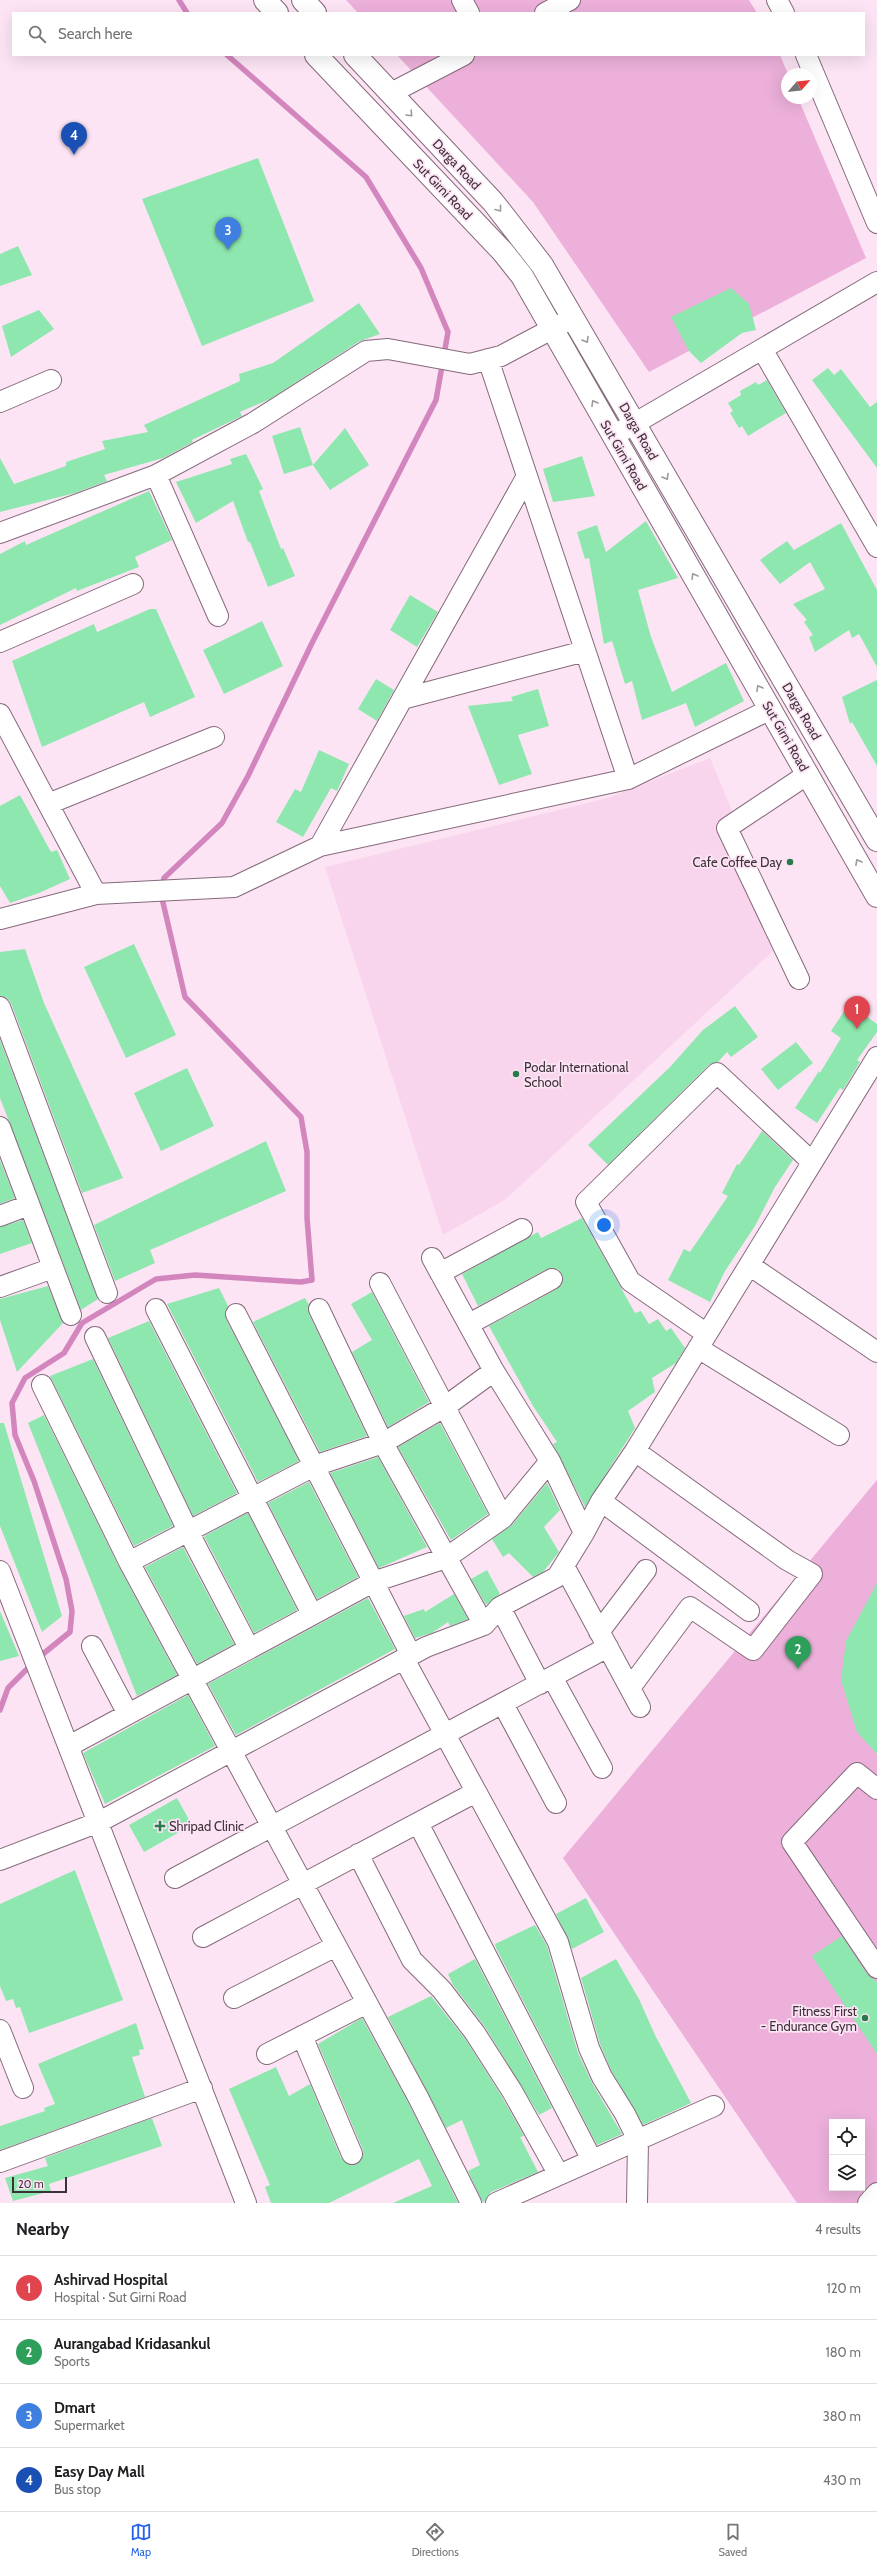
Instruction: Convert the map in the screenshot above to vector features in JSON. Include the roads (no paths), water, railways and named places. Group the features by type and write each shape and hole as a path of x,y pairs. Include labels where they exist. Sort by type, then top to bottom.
{"main road":[{"path":"264,0 276,12"},
{"path":"303,0 314,12"},
{"name":"Sut Girni Road","path":"317,56 503,252 522,276 877,896"},
{"name":"Darga Road","path":"356,56 493,202 542,265 877,840"}],"street":[{"path":"462,0 468,12"},
{"path":"547,12 570,0"},
{"path":"776,0 783,12"},
{"path":"391,93 462,56"},
{"path":"806,56 877,223"},
{"path":"613,436 877,282"},
{"path":"0,532 156,475 253,423 366,352 388,349 479,362 501,356 551,328 573,318"},
{"path":"762,349 877,547"},
{"path":"479,362 527,476 628,779"},
{"path":"2,395 51,380"},
{"path":"156,475 218,616"},
{"path":"320,846 527,476"},
{"path":"0,642 133,584"},
{"path":"402,700 585,651"},
{"path":"0,919 96,894 234,887 320,846 628,779 771,709"},
{"path":"0,714 96,894"},
{"path":"48,804 214,737"},
{"path":"799,979 726,828 808,774"},
{"path":"0,1007 107,1293"},
{"path":"0,1860 99,1822 407,1657 484,1625 500,1607 557,1577 584,1533 601,1500 635,1451 877,1057"},
{"path":"812,1162 717,1073 586,1202 630,1281 703,1341 839,1435"},
{"path":"2,1139 71,1315"},
{"path":"0,1216 29,1205"},
{"path":"522,1229 436,1265 494,1371 550,1462 584,1533"},
{"path":"749,1265 877,1352"},
{"path":"0,1287 53,1268"},
{"path":"469,1324 552,1278"},
{"path":"380,1283 446,1406 503,1518"},
{"path":"156,1309 312,1614"},
{"path":"319,1309 383,1443 484,1625"},
{"path":"236,1314 373,1582 445,1735 558,1942 589,2048 602,2078 625,2114 638,2140 637,2203"},
{"path":"95,1337 188,1531 249,1648"},
{"path":"128,1562 314,1466 383,1443 446,1406 494,1371"},
{"path":"42,1385 128,1562 419,2099 470,2203"},
{"path":"630,1688 690,1607 753,1650 812,1574 788,1560 635,1451"},
{"path":"69,1746 373,1582 446,1558 503,1518 550,1462"},
{"path":"601,1500 749,1611"},
{"path":"564,1566 640,1707"},
{"path":"175,1878 272,1828 546,1681 603,1640 646,1570"},
{"path":"0,1571 99,1822 246,2203"},
{"path":"500,1607 602,1768"},
{"path":"92,1646 128,1714"},
{"path":"503,1704 556,1803"},
{"path":"877,1789 857,1773 792,1842 877,1968"},
{"path":"203,1937 476,1792"},
{"path":"418,1823 592,2160"},
{"path":"358,1854 412,1960 442,1990 475,2033 512,2091 559,2175"},
{"path":"234,1998 336,1946"},
{"path":"267,2054 366,2003"},
{"path":"0,2030 23,2088"},
{"path":"302,2036 352,2154"},
{"path":"0,2162 202,2088"},
{"path":"496,2203 714,2106"},
{"path":"868,2203 877,2193"}],"waterway":[{"path":"179,0 186,12"},
{"path":"162,886 164,878 222,823 248,776 312,643 436,400 448,332 421,268 366,177 228,56"},
{"path":"38,1658 70,1632 72,1611 66,1579 34,1481 15,1435 12,1403 25,1378 64,1353 82,1323 156,1279 195,1275 301,1282 312,1280 307,1218 307,1152 301,1117 185,997 161,894"},
{"path":"0,1710 8,1688 32,1664"}],"place":[{"name":"Easy Day Mall","path":"74,155"},
{"name":"Dmart","path":"228,250"},
{"name":"Cafe Coffee Day","path":"790,862"},
{"name":"Ashirvad Hospital","path":"857,1029"},
{"name":"Podar International School","path":"516,1074"},
{"name":"Aurangabad Kridasankul","path":"798,1669"},
{"name":"Shripad Clinic","path":"160,1826"},
{"name":"Fitness First - Endurance Gym","path":"865,2018"}]}
